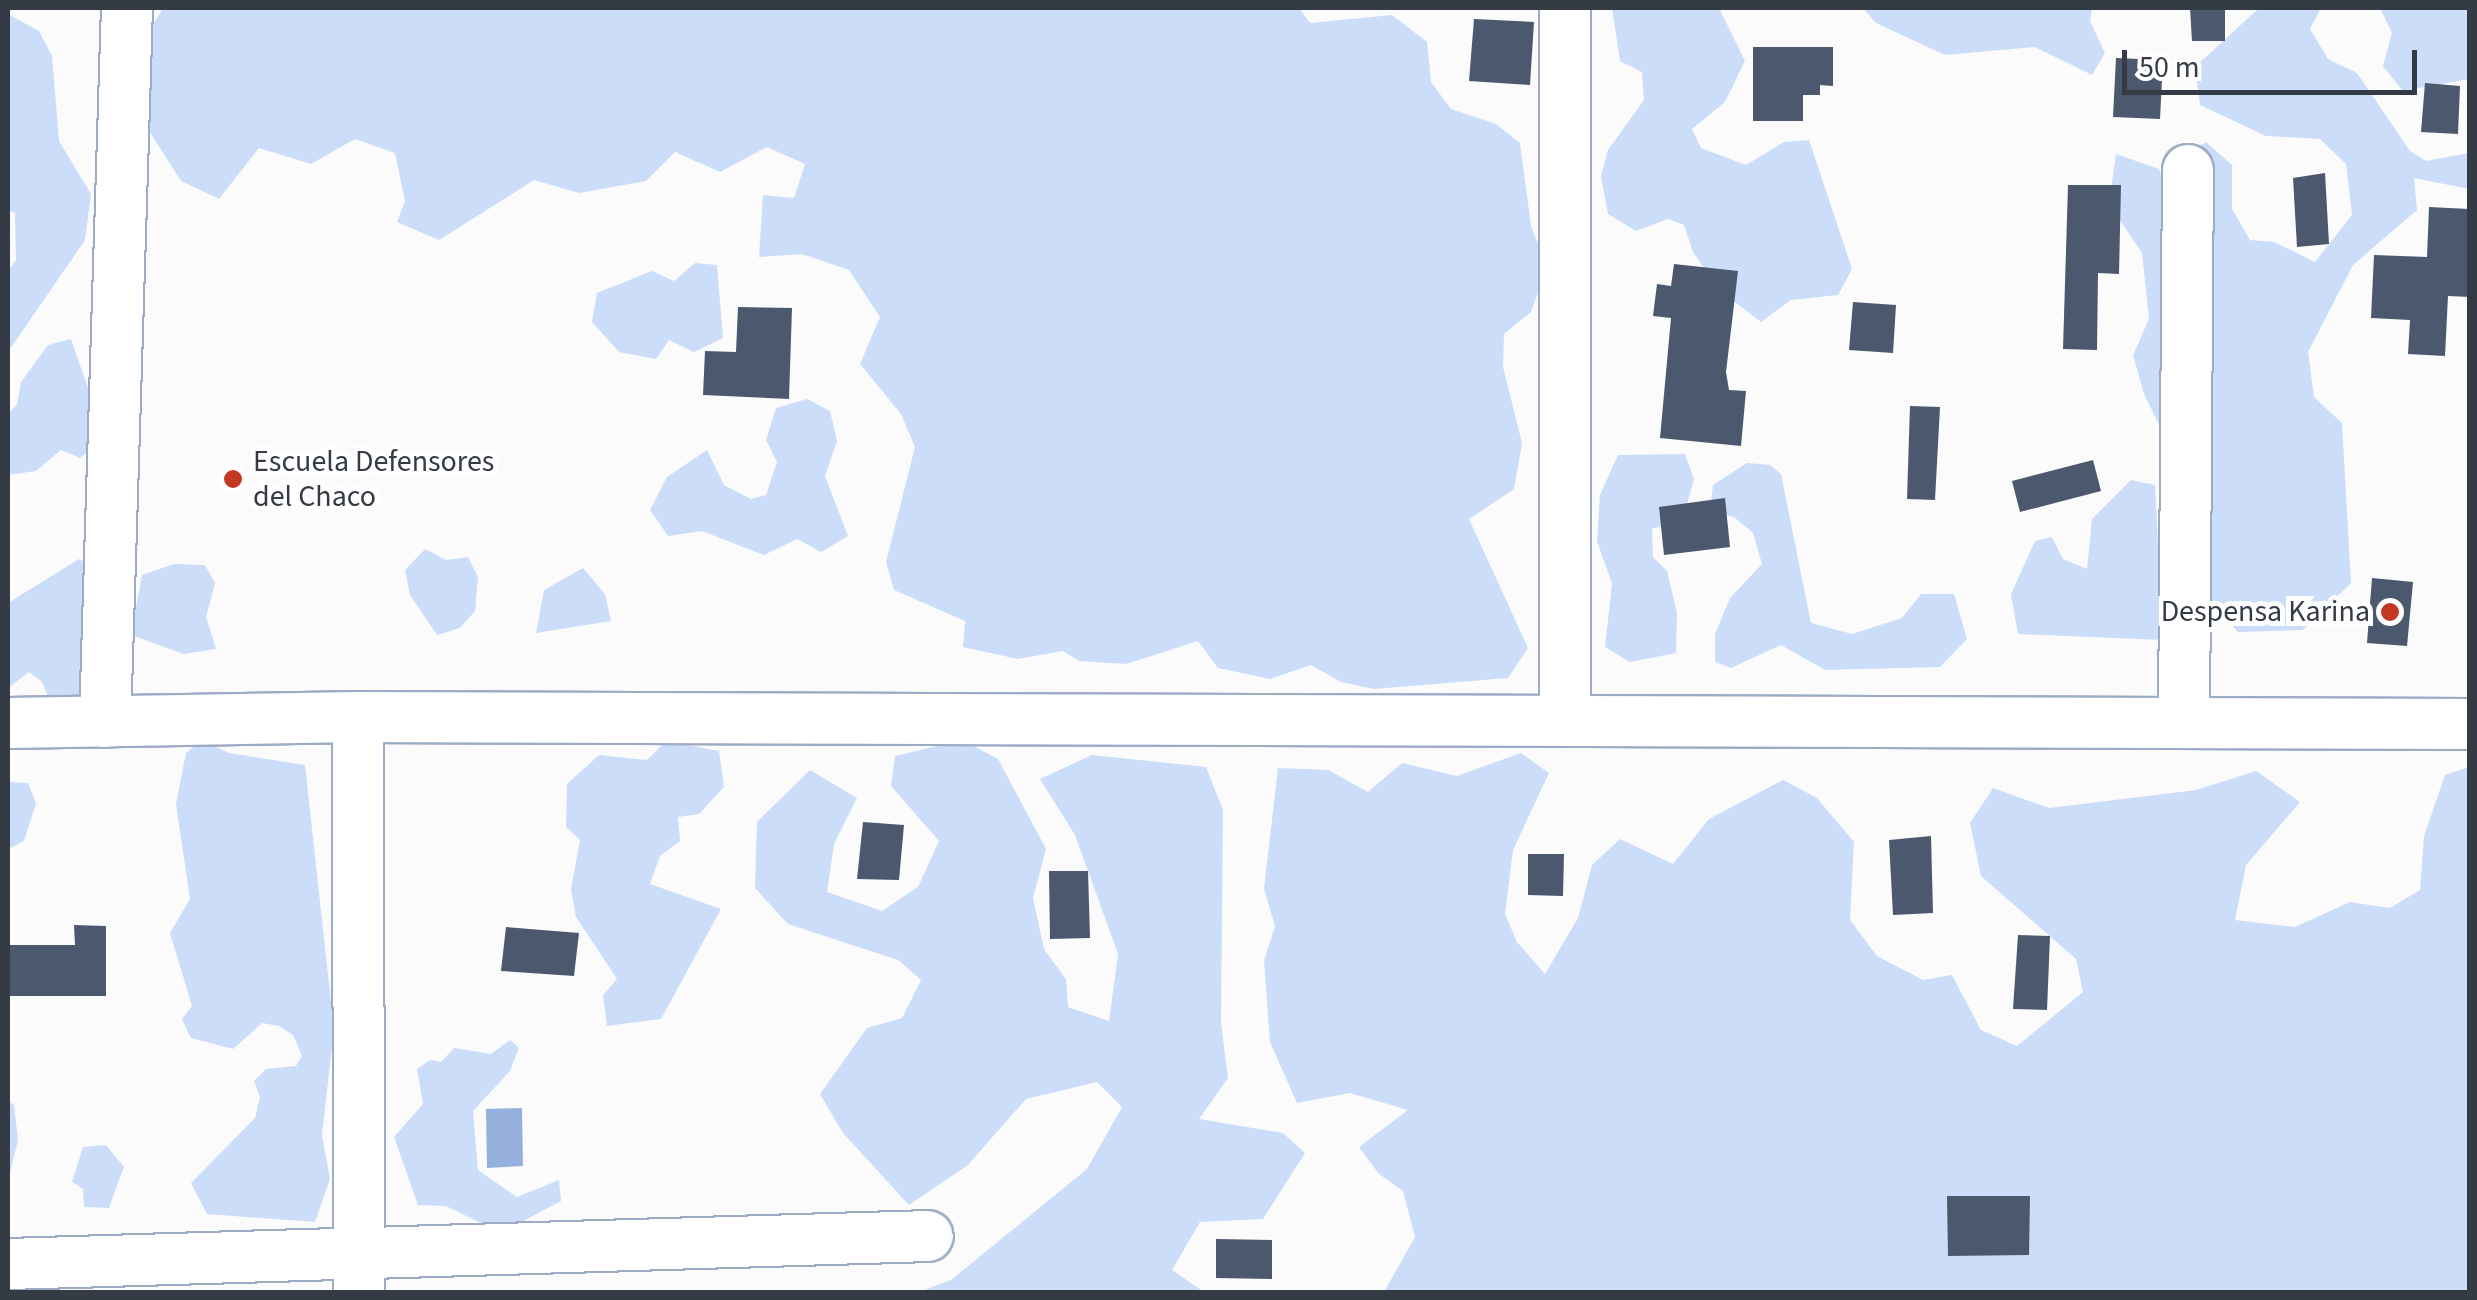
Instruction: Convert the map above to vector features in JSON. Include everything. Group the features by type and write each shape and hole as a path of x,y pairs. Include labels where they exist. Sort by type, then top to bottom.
{"street":[{"path":"105,722 127,8"},
{"path":"1564,8 1565,719"},
{"path":"2184,723 2188,170"},
{"path":"358,717 359,1273"},
{"path":"8,723 358,717 2470,724"},
{"path":"8,1264 359,1273 928,1236"}],"shaded area":[{"path":"163,8 1299,8 1310,23 1392,15 1427,42 1431,82 1451,109 1496,124 1520,143 1531,226 1547,267 1531,312 1504,334 1503,367 1522,443 1514,489 1469,519 1528,648 1508,678 1374,689 1341,682 1311,665 1270,679 1218,668 1198,641 1126,664 1079,661 1063,651 1018,659 963,647 965,621 894,590 886,562 915,447 901,414 860,364 880,317 849,270 802,254 759,257 763,195 794,198 805,164 767,147 720,172 675,152 646,181 579,193 534,180 439,240 397,222 405,201 395,153 355,139 311,164 259,148 219,199 181,181 146,126 141,45"},
{"path":"1612,8 1719,8 1745,61 1725,102 1692,129 1701,148 1746,165 1784,142 1809,140 1852,269 1838,295 1791,300 1761,322 1719,290 1693,252 1684,225 1668,219 1636,231 1608,214 1601,176 1608,150 1644,100 1642,72 1620,61"},
{"path":"1863,8 2092,8 2090,21 2105,53 2092,75 2035,47 1945,55 1876,23"},
{"path":"2259,8 2321,8 2310,29 2328,59 2357,73 2410,151 2426,161 2469,153 2469,189 2414,178 2417,210 2353,265 2308,352 2314,397 2342,423 2351,583 2303,630 2238,632 2205,595 2164,435 2144,394 2133,355 2149,319 2142,253 2109,204 2116,154 2159,169 2176,217 2174,162 2206,142 2232,165 2232,209 2250,240 2274,242 2315,262 2352,215 2346,164 2320,139 2266,136 2200,105 2195,67"},
{"path":"2380,8 2469,8 2469,79 2403,91 2383,66 2392,33"},
{"path":"8,14 39,31 52,56 59,141 91,194 85,240 8,352 8,271 16,260 15,213 8,210"},
{"path":"695,263 717,265 723,338 694,352 669,340 656,359 619,352 592,322 597,293 652,271 674,281"},
{"path":"71,339 96,411 98,444 80,458 61,450 36,471 8,475 8,413 17,405 21,382 48,345"},
{"path":"807,399 830,411 837,441 825,476 848,536 821,552 797,539 764,555 702,531 668,536 650,510 667,477 707,450 724,485 751,499 766,495 777,462 766,440 776,408"},
{"path":"1685,454 1694,479 1683,519 1652,529 1653,557 1667,571 1677,613 1676,653 1630,662 1605,647 1612,584 1597,541 1600,495 1618,455"},
{"path":"1747,463 1770,465 1781,474 1811,623 1852,634 1902,618 1921,594 1954,594 1967,639 1940,667 1825,670 1781,645 1731,668 1715,662 1715,634 1730,598 1762,564 1753,533 1734,517 1710,511 1713,485"},
{"path":"2131,480 2155,485 2163,640 2018,634 2011,594 2035,541 2052,537 2063,559 2087,569 2092,519"},
{"path":"425,549 446,560 468,557 478,577 475,611 460,628 437,635 410,595 405,570"},
{"path":"79,559 96,569 83,619 119,689 53,709 42,682 29,672 8,688 8,603"},
{"path":"174,564 205,565 215,583 206,617 216,649 184,654 131,635 142,575"},
{"path":"583,568 605,594 611,621 536,633 544,590"},
{"path":"202,740 229,753 305,765 334,1029 322,1135 330,1179 315,1222 207,1214 191,1183 255,1118 260,1097 254,1081 266,1069 296,1066 302,1056 293,1035 279,1026 262,1023 233,1049 191,1038 182,1019 192,1006 170,933 190,899 176,804 186,753"},
{"path":"962,740 998,759 1046,849 1033,898 1044,949 1066,979 1068,1007 1109,1021 1118,954 1075,835 1040,779 1092,755 1206,767 1223,810 1221,1023 1228,1078 1199,1119 1283,1133 1305,1153 1263,1219 1200,1222 1172,1270 1204,1292 919,1292 951,1280 1087,1169 1122,1107 1097,1082 1026,1099 968,1165 909,1205 843,1133 820,1094 867,1028 902,1018 921,980 898,960 788,924 755,888 757,822 810,770 857,798 834,844 827,892 882,911 918,887 939,841 891,786 895,756"},
{"path":"666,741 719,751 724,787 699,814 678,817 680,841 660,856 650,884 721,909 661,1019 607,1026 603,995 617,979 576,917 571,889 580,840 566,827 567,784 599,755 647,760"},
{"path":"1521,753 1549,773 1513,850 1505,914 1517,942 1545,974 1578,918 1592,865 1620,839 1673,864 1709,819 1783,780 1817,798 1854,842 1850,920 1877,956 1923,980 1952,975 1981,1030 2017,1046 2083,992 2076,959 1981,876 1970,823 1993,788 2049,808 2196,790 2256,771 2300,802 2246,865 2235,920 2295,927 2350,902 2390,908 2420,890 2424,836 2445,775 2469,767 2469,1292 1384,1292 1415,1237 1403,1191 1379,1174 1359,1147 1408,1110 1350,1093 1297,1103 1270,1042 1264,961 1275,926 1264,889 1278,768 1328,770 1368,792 1402,763 1457,776"},
{"path":"8,782 28,783 36,803 24,841 8,849"},
{"path":"510,1040 519,1048 510,1071 473,1111 478,1170 517,1197 559,1180 561,1201 501,1233 446,1206 418,1205 394,1137 423,1104 417,1069 430,1060 441,1062 454,1048 491,1054"},
{"path":"8,1101 14,1105 18,1140 8,1181"},
{"path":"522,1108 523,1166 487,1168 486,1109"},
{"path":"106,1145 124,1167 109,1208 84,1207 83,1189 72,1182 83,1147"}],"building":[{"path":"2190,8 2225,8 2225,41 2192,41"},
{"path":"1474,19 1534,22 1530,85 1469,81"},
{"path":"1753,47 1833,47 1833,86 1820,85 1820,95 1803,95 1803,121 1753,121"},
{"path":"2116,58 2163,60 2160,119 2113,117"},
{"path":"2425,83 2460,86 2458,134 2421,132"},
{"path":"2325,173 2329,244 2297,247 2293,178"},
{"path":"2068,185 2121,185 2119,274 2098,273 2097,350 2063,349"},
{"path":"2429,207 2469,209 2470,297 2448,296 2445,356 2408,354 2410,320 2371,318 2374,255 2427,257"},
{"path":"1674,264 1738,271 1726,372 1729,390 1746,391 1741,446 1660,438 1671,318 1653,316 1657,284 1671,286"},
{"path":"1853,302 1896,305 1893,353 1849,350"},
{"path":"738,307 792,308 789,399 703,395 705,351 736,352"},
{"path":"1910,406 1940,407 1935,500 1907,499"},
{"path":"2093,460 2101,491 2020,512 2012,481"},
{"path":"1725,498 1730,547 1664,555 1659,507"},
{"name":"Despensa Karina","path":"2372,578 2413,582 2407,646 2367,643"},
{"path":"863,822 904,825 899,880 857,879"},
{"path":"1931,836 1933,913 1893,915 1889,840"},
{"path":"1528,854 1564,854 1563,896 1528,895"},
{"path":"1049,871 1088,871 1090,938 1050,939"},
{"path":"74,925 106,926 106,996 8,996 8,945 75,945"},
{"path":"506,927 579,933 574,976 501,971"},
{"path":"2018,935 2050,936 2047,1010 2013,1009"},
{"path":"1947,1196 2030,1196 2029,1255 1948,1256"},
{"path":"1216,1239 1272,1240 1272,1279 1216,1278"}],"place":[{"name":"Escuela Defensores del Chaco","path":"233,479"},
{"name":"Despensa Karina","path":"2390,612"}]}
